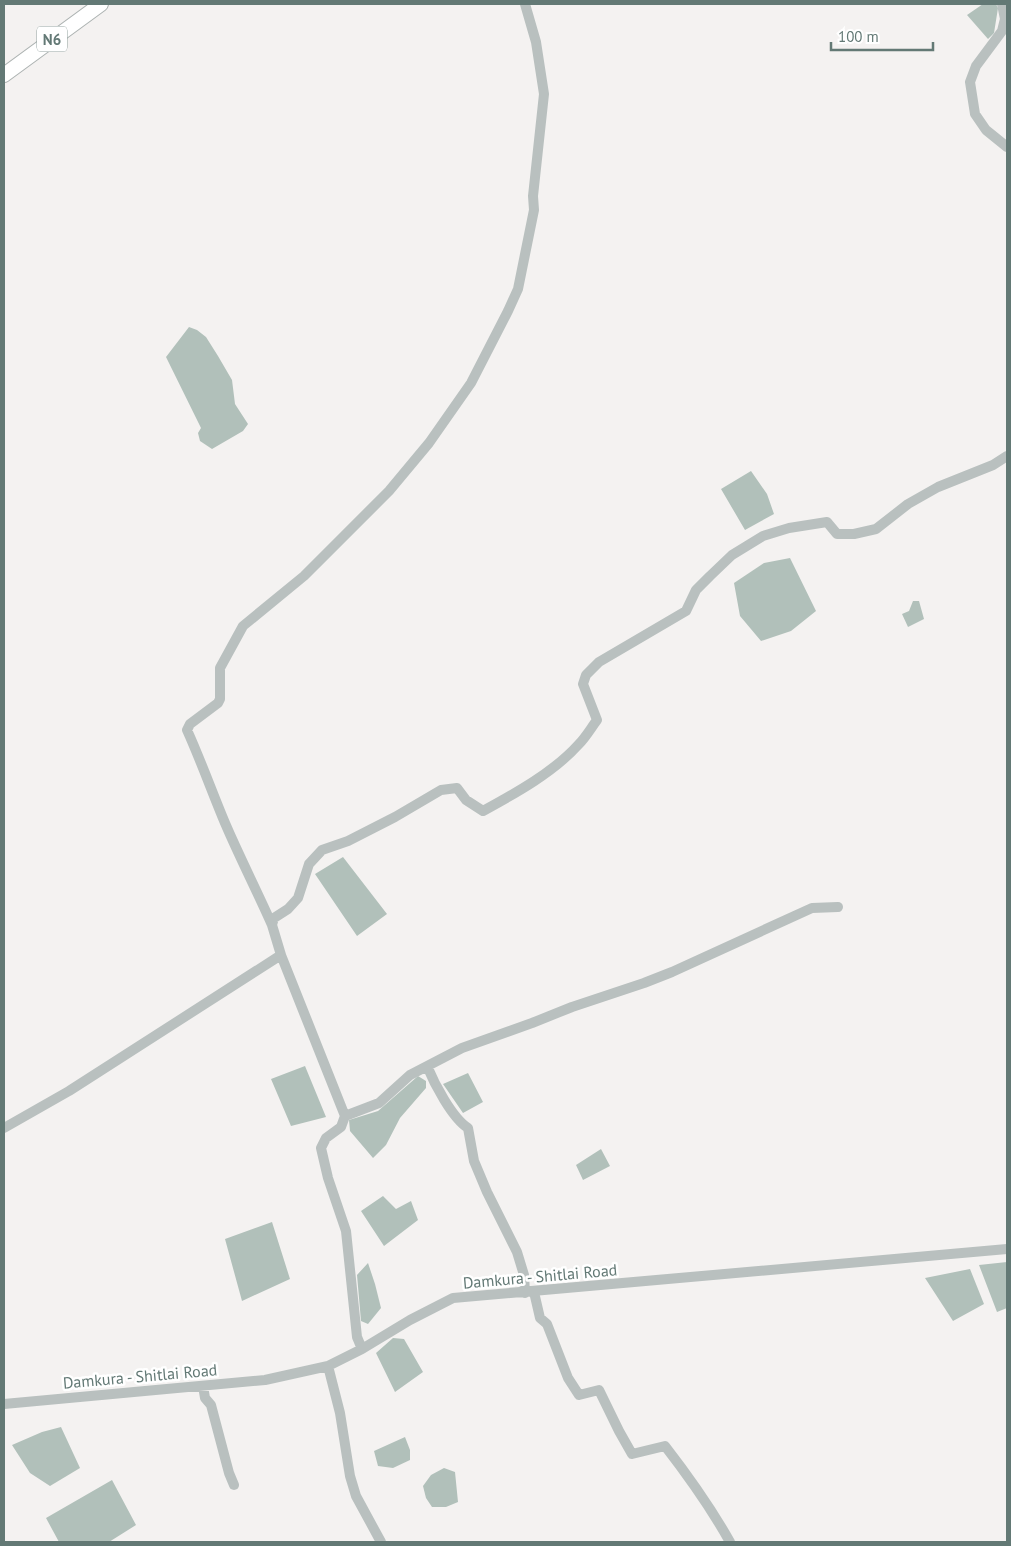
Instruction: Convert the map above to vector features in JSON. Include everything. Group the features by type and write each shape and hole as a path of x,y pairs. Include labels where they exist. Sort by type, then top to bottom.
{"highway":[{"name":"N6","path":"4,74 101,4"}],"street":[{"path":"362,1349 357,1337 346,1231 328,1178 321,1148 326,1138 341,1126 345,1116 281,955 272,926 225,822 206,772 187,730 190,724 218,703 220,699 220,668 243,626 304,576 390,491 429,443 471,383 508,311 518,289 534,210 533,196 544,94 536,42 525,4"},
{"path":"1002,4 1005,19 1002,32 976,66 970,82 976,114 986,130 1007,147"},
{"path":"272,926 274,918 288,909 298,898 309,864 322,850 348,841 395,818 441,790 456,788 466,800 483,811 529,784 558,763 579,745 598,720 583,684 586,675 599,662 686,611 696,590 732,555 763,536 789,528 827,522 837,534 854,534 876,529 908,504 938,487 993,465 1007,456"},
{"path":"345,1116 379,1103 410,1075 462,1048 532,1023 572,1006 672,972 812,908 838,907"},
{"path":"4,1128 69,1091 281,955"},
{"path":"427,1066 444,1098 462,1124 468,1128 474,1162 517,1252 540,1318 547,1324 568,1378 579,1395 599,1390 632,1454 665,1446 694,1483 730,1542"},
{"name":"Damkura - Shitlai Road","path":"4,1404 265,1380 328,1366 453,1298 1007,1249"},
{"path":"328,1366 340,1413 350,1476 356,1496 381,1542"},
{"path":"203,1386 205,1398 211,1406 234,1485"}],"shaded area":[{"path":"983,4 996,4 998,8 994,33 988,39 967,15"},
{"path":"189,327 206,337 218,356 232,380 235,404 248,424 243,431 212,449 200,441 198,433 201,428 166,357"},
{"path":"751,471 767,494 774,514 745,530 721,489"},
{"path":"790,558 816,611 791,631 761,641 740,616 734,583 764,563"},
{"path":"913,601 919,601 924,619 908,627 902,614 909,611"},
{"path":"343,857 387,914 357,936 315,874"},
{"path":"305,1066 326,1117 291,1126 271,1079"},
{"path":"468,1073 483,1102 463,1113 443,1084"},
{"path":"418,1076 426,1081 426,1088 400,1118 386,1145 373,1158 350,1131 349,1120 378,1111"},
{"path":"601,1149 610,1166 583,1180 576,1165"},
{"path":"383,1196 396,1209 411,1201 418,1220 384,1246 361,1211"},
{"path":"272,1222 290,1279 242,1301 225,1239"},
{"path":"1007,1262 1007,1308 997,1312 979,1265"},
{"path":"368,1263 381,1308 368,1324 361,1321 357,1275"},
{"path":"970,1269 984,1304 953,1321 925,1278"},
{"path":"393,1338 404,1339 423,1372 395,1392 376,1353"},
{"path":"61,1427 80,1468 50,1486 30,1473 12,1445 42,1432"},
{"path":"405,1437 410,1450 410,1460 393,1468 378,1466 374,1451"},
{"path":"444,1468 455,1472 458,1502 446,1507 432,1507 426,1498 423,1486 431,1475"},
{"path":"112,1480 136,1525 109,1542 59,1542 46,1518"}]}
